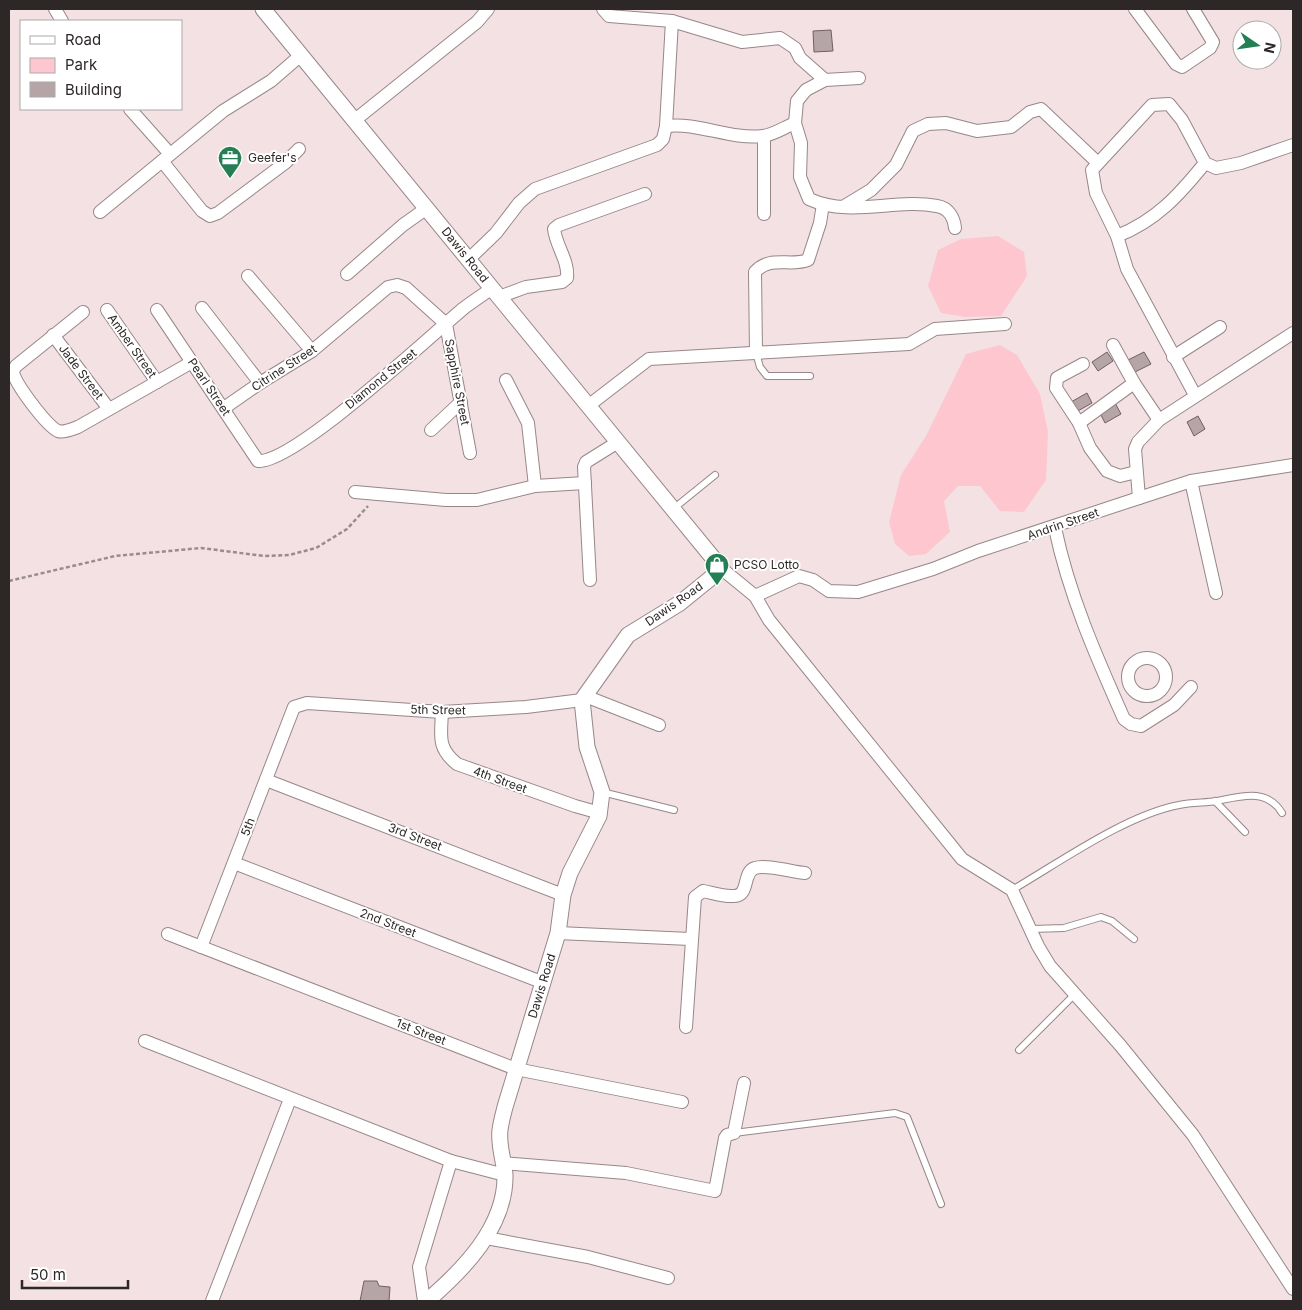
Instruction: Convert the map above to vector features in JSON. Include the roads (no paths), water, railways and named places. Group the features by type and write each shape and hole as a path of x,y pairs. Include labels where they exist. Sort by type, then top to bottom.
{"street":[{"path":"55,9 61,20"},
{"name":"Dawis Road","path":"263,9 722,569 680,603 628,635 584,698 587,747 602,792 600,812 570,873 563,895 558,933 516,1069 500,1131 504,1169 502,1202 486,1238 449,1283 425,1301"},
{"path":"355,120 478,22 488,9"},
{"path":"603,9 609,16 672,21 742,42 780,38 795,48 800,58 825,80"},
{"path":"1135,9 1176,64 1182,67 1210,48 1213,42 1193,9"},
{"path":"469,259 496,233 518,204 535,189 657,145 662,139 666,126 672,21"},
{"path":"100,212 223,111 270,81 301,55"},
{"path":"859,78 825,80 806,90 797,101 795,123 801,143 800,177 809,199 823,204 860,209 900,205 939,206 949,212 954,219 955,228"},
{"path":"1195,395 1127,269 1117,236 1094,185 1092,170 1152,105 1169,104 1182,120 1205,163 1216,168 1241,163 1293,145"},
{"path":"843,207 871,190 896,165 913,130 928,124 946,123 977,131 1011,127 1030,112 1041,109 1098,163"},
{"path":"131,110 202,211 210,216 218,214 285,163 299,148"},
{"path":"666,126 677,124 726,134 764,136 795,123"},
{"path":"764,136 764,214"},
{"path":"1117,236 1133,230 1178,198 1205,163"},
{"name":"Diamond Street","path":"264,461 290,449 369,390 465,307 496,293 562,282 567,278 568,270 555,237 554,229 559,225 644,194"},
{"path":"756,353 755,272 760,266 779,261 802,263 808,260 820,223 823,204"},
{"path":"346,274 403,225 427,208"},
{"path":"248,276 312,351"},
{"name":"Sapphire Street","path":"388,287 397,285 406,288 446,324 470,453"},
{"name":"Citrine Street","path":"224,408 260,382 312,351 388,287"},
{"path":"202,308 260,382"},
{"name":"Amber Street","path":"107,310 158,382"},
{"name":"Pearl Street","path":"157,310 258,461 264,461"},
{"path":"83,312 16,366 13,375 19,386 51,425 62,432 78,428 109,408 192,362"},
{"path":"588,406 649,359 909,344 935,329 1005,324"},
{"path":"1173,357 1220,327"},
{"path":"1139,498 1135,449 1138,442 1159,420 1293,333"},
{"name":"Jade Street","path":"53,335 109,408"},
{"path":"1113,345 1134,383 1159,420"},
{"path":"1083,364 1057,378 1056,388 1079,423 1090,448 1107,470 1120,476 1136,472"},
{"path":"506,380 528,423 535,486"},
{"path":"1079,423 1134,383"},
{"path":"431,430 461,402"},
{"path":"590,580 584,467 586,462 618,442"},
{"name":"Andrin Street","path":"755,596 799,576 813,580 828,591 858,592 933,569 978,551 1055,528 1190,481 1293,465"},
{"path":"1190,481 1216,592"},
{"path":"354,492 378,496 477,500 535,486 585,482"},
{"path":"1055,528 1061,557 1089,640 1124,718 1137,727 1174,705 1191,687"},
{"path":"722,569 755,596 769,620 962,859 1012,890 1032,928 1038,946 1050,966 1193,1135 1293,1289"},
{"path":"1111,689 1129,684"},
{"path":"584,698 659,725"},
{"name":"5th Street","path":"294,708 307,703 442,712 526,707 584,698"},
{"name":"5th","path":"201,947 294,708"},
{"name":"4th Street","path":"442,712 440,741 446,755 457,764 575,806 600,812"},
{"name":"3rd Street","path":"266,780 563,895"},
{"name":"2nd Street","path":"234,863 544,983"},
{"path":"686,1026 690,939 695,897 698,893 703,891 739,896 750,872 758,867 805,873"},
{"path":"558,933 690,939"},
{"name":"1st Street","path":"168,934 516,1069 682,1102"},
{"path":"145,1042 290,1100 451,1161 504,1169 626,1173 715,1190 725,1138 734,1133 744,1083"},
{"path":"212,1301 290,1100"},
{"path":"425,1301 419,1267 451,1161"},
{"path":"486,1238 588,1257 668,1278"}],"lane":[{"path":"756,353 760,367 767,376 810,376"},
{"path":"673,510 715,475"},
{"path":"602,792 674,810"},
{"path":"1012,890 1140,817 1179,805 1247,795 1265,797 1277,804 1282,813"},
{"path":"1215,801 1245,832"},
{"path":"1032,928 1064,928 1101,917 1112,920 1134,939"},
{"path":"1019,1050 1075,994"},
{"path":"734,1133 895,1113 907,1117 942,1204"}],"place":[{"name":"Geefer's","path":"230,179"},
{"name":"PCSO Lotto","path":"717,586"}]}
